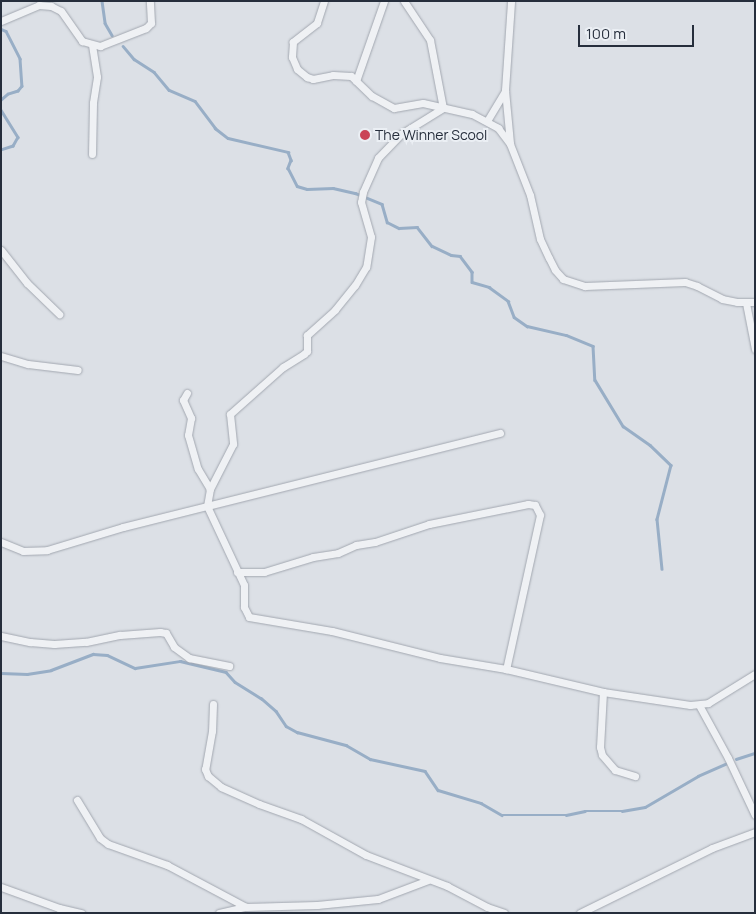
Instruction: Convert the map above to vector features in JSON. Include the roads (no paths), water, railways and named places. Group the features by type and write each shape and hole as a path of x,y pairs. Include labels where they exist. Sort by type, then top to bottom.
{"street":[{"path":"1,20 39,5 51,6 61,11 82,41 100,46 112,43 151,24 150,1"},
{"path":"324,1 317,23 293,42 291,48 292,57 298,69 307,78 314,80 344,74 356,81 372,96 394,108 423,103 472,114 498,128 510,144 530,195 540,239 555,270 563,279 585,286 686,282 722,299 746,303 755,302"},
{"path":"356,81 384,1"},
{"path":"510,144 505,90 511,1"},
{"path":"407,2 419,25 430,40 443,108"},
{"path":"92,45 97,77 93,103 92,154"},
{"path":"487,121 505,90"},
{"path":"443,108 401,134 378,158 363,192 361,202 371,237 366,267 355,285 335,310 307,335 307,351 283,367 230,414 233,444 210,489 207,506 244,586 244,607 248,617 332,630 440,658 506,669 602,692 699,704 708,702 755,674"},
{"path":"1,250 27,283 59,314"},
{"path":"746,303 755,349"},
{"path":"1,356 28,364 78,370"},
{"path":"187,393 183,400 191,418 188,435 198,469 210,489"},
{"path":"1,542 23,551 47,550 122,527 500,433"},
{"path":"237,572 264,572 313,557 338,553 356,545 375,542 429,524 528,504 535,505 540,515 506,669"},
{"path":"1,636 30,642 54,644 86,642 120,635 160,632 166,633 174,647 189,658 229,666"},
{"path":"602,692 600,747 602,755 615,770 635,776"},
{"path":"213,704 212,731 205,769 208,776 221,787 259,804 301,819 366,855 447,886 487,907 504,913"},
{"path":"699,704 728,758 755,815"},
{"path":"77,800 100,838 108,844 167,865 246,907"},
{"path":"580,913 712,848 755,832"},
{"path":"219,913 246,907 317,905 378,899 428,880"},
{"path":"1,887 59,908 81,913"}],"waterway":[{"path":"102,1 105,23 112,35"},
{"path":"1,29 6,31 20,59 22,86 18,91 8,94 1,100"},
{"path":"123,46 134,59 154,72 169,90 195,101 215,128 228,138 288,152 291,160 288,168 297,186 307,189 333,188 355,193 382,204 387,222 399,228 417,227 432,246 451,255 460,256 472,272 472,282 489,287 508,301 514,317 527,326 566,335 593,346 595,380 623,426 650,445 671,465 657,519 662,569"},
{"path":"1,110 18,137 13,146 1,150"},
{"path":"1,673 27,674 51,670 93,654 107,655 135,668 180,661 226,672 235,682 261,698 276,711 286,726 297,732 346,745 370,759 425,771 438,790 481,803 502,815 566,815 585,811 622,811 645,807 698,776 725,764"},
{"path":"736,759 755,753"}],"place":[{"name":"The Winner Scool","path":"365,135"}]}
